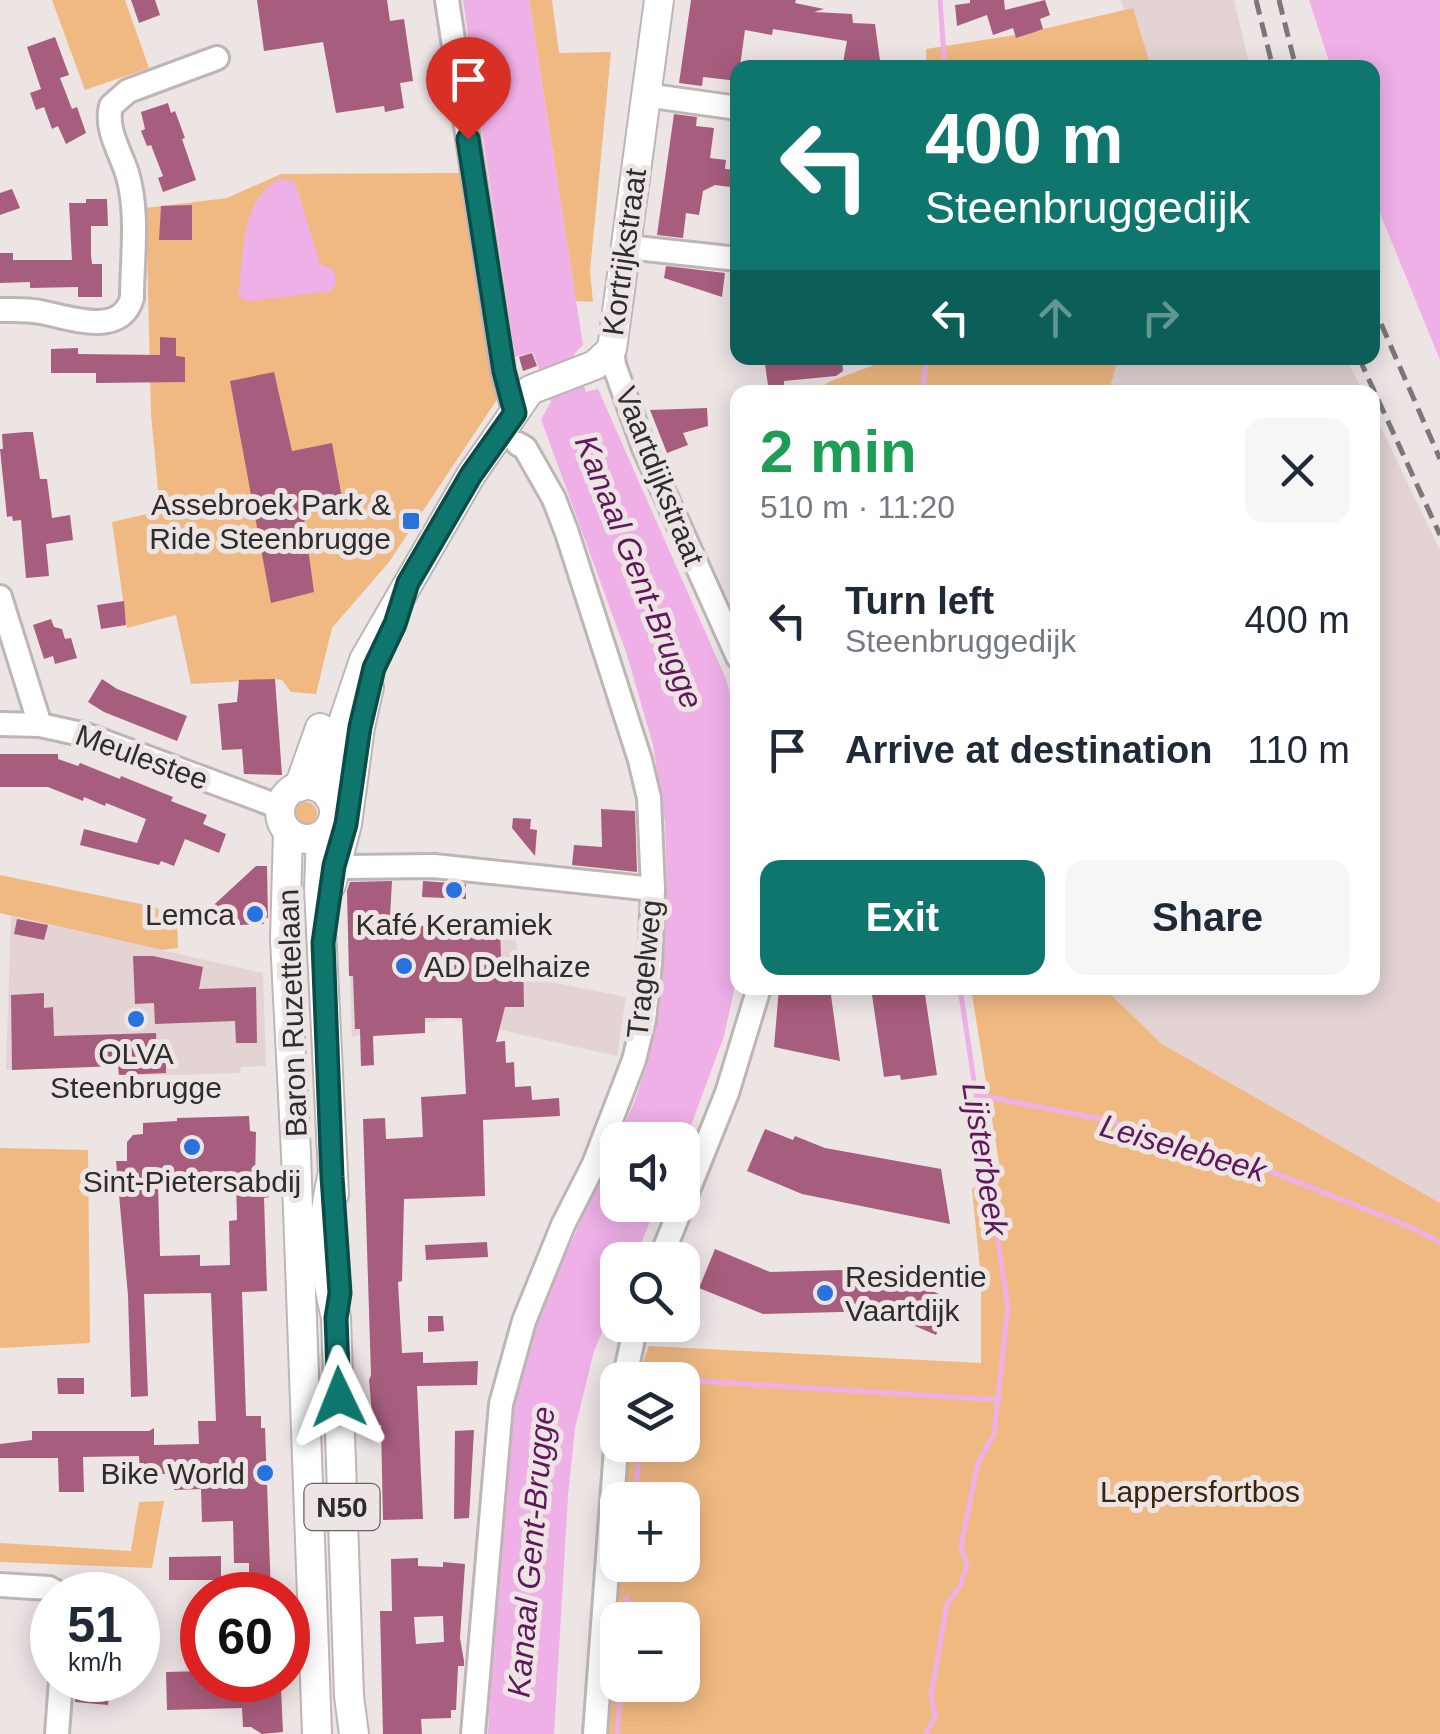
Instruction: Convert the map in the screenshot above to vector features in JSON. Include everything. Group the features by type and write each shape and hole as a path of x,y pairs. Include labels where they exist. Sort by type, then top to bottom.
{"main road":[{"name":"Kortrijkstraat","path":"544,385 595,365 612,349 658,0"},
{"name":"Baron Ruzettelaan","path":"329,797 329,764 364,660 471,475 530,390 544,385"},
{"name":"Baron Ruzettelaan","path":"317,1734 285,938 289,809 324,714 376,613 408,583"},
{"name":"Baron Ruzettelaan","path":"323,943 360,727 374,668 395,624 408,583"},
{"path":"320,836 310,840 289,809 320,789 329,797"},
{"name":"N50","path":"320,836 333,818 329,797"},
{"name":"Baron Ruzettelaan","path":"320,836 332,1177 322,1219 324,1267 336,1318 349,1696 354,1734"},
{"name":"Baron Ruzettelaan","path":"340,1734 349,1696"}],"street":[{"path":"447,0 504,371 515,413"},
{"path":"0,310 93,321 108,321 126,312 132,298 132,200 128,175 110,124 111,106 128,91 217,58"},
{"path":"644,106 730,108"},
{"path":"627,247 730,258"},
{"name":"Vaartdijkstraat","path":"612,349 644,448 730,639"},
{"name":"Tragelweg","path":"473,1734 500,1404 524,1320 563,1224 594,1164 634,1060 646,1000 653,889 649,798 609,656 554,499 525,448 518,444"},
{"path":"0,597 40,725"},
{"name":"Meulestee","path":"0,724 40,725 86,734 289,809"},
{"path":"343,866 434,866 653,889"},
{"path":"667,1242 728,1093 757,995"},
{"path":"594,1734 615,1462"},
{"path":"0,1585 30,1587"},
{"path":"58,1734 60,1702"}],"shaded area":[{"path":"1121,0 1234,0 1248,60 1149,60 1133,9 1124,10"},
{"path":"1116,365 1350,365 1360,385 1111,385"},
{"path":"1380,426 1440,550 1440,1203 1162,1044 1111,995 1380,995"},
{"name":"OLVA Steenbrugge","path":"11,916 263,973 266,1066 241,1067 240,1073 181,1075 119,1075 117,1066 6,1070"},
{"path":"492,936 515,938 523,973 510,974 626,997 617,1056 448,1018 352,1037 349,946"}],"green space":[{"path":"52,0 125,0 149,68 85,90"},
{"path":"529,0 552,0 559,53 611,52 590,271 593,302 576,301"},
{"path":"1133,8 1149,60 927,60 926,49 1015,35 1017,38"},
{"path":"462,173 498,398 389,562 332,628 316,694 291,692 282,680 275,679 191,684 176,615 127,628 112,522 160,511 151,414 146,208 227,198 281,174"},
{"path":"874,365 1116,365 1111,385 824,385"},
{"path":"306,802 314,805 314,821 306,824 298,821 295,813 298,805"},
{"path":"0,875 155,907 177,921 178,948 162,950 0,913"},
{"name":"Lappersfortbos","path":"972,995 1111,995 1162,1044 1440,1203 1440,1734 606,1734 608,1702 700,1702 700,1602 615,1602 617,1582 700,1582 700,1482 624,1482 626,1462 700,1462 700,1362 643,1362 649,1346 981,1363 981,1278 972,1189 1000,1169"},
{"path":"0,1148 88,1150 90,1343 0,1348"},
{"path":"164,1501 152,1568 0,1562 0,1543 131,1551 139,1502"}],"water":[{"name":"Kanaal Gent-Brugge","path":"463,0 529,0 583,345 574,354 586,392 598,389 730,695 733,995 724,1036 692,1122 625,1122 649,1058 664,953 665,822 653,745 627,655 541,419 551,402 533,352 515,357"},
{"path":"1309,0 1440,0 1440,360 1380,213 1380,60 1329,60"},
{"path":"280,178 295,182 320,264 334,270 336,283 332,291 249,301 238,296 246,230 257,201"},
{"name":"Kanaal Gent-Brugge","path":"600,1179 600,1222 650,1222 642,1242 600,1242 600,1337 575,1428 554,1734 488,1734 502,1479 520,1376 539,1314"}],"building":[{"path":"131,0 155,0 160,15 139,23"},
{"path":"257,0 387,0 390,21 404,19 413,81 400,83 404,108 385,112 384,106 336,113 323,42 264,51"},
{"path":"691,0 796,0 795,3 824,9 814,12 852,14 853,23 875,24 880,60 843,60 847,41 773,29 772,35 745,30 741,60 730,60 730,80 703,77 702,86 679,83"},
{"path":"970,0 1004,0 1005,10 1045,0 1050,15 1040,19 1043,29 1035,32 1016,38 1013,28 993,35 987,15 957,26 955,5"},
{"path":"55,37 69,75 60,78 86,133 66,144 58,126 52,129 44,107 36,110 30,93 41,89 27,47"},
{"path":"168,103 185,138 182,139 196,180 163,192 158,178 163,176 141,131 145,129 141,112"},
{"path":"674,114 697,117 696,126 714,128 710,158 726,160 730,187 715,185 703,191 699,215 686,213 683,238 657,235"},
{"path":"12,189 20,208 0,215 0,193"},
{"path":"86,199 107,199 108,226 91,226 92,264 102,264 102,297 78,297 78,287 30,288 30,282 0,283 0,253 13,253 13,260 72,260 69,203 86,203"},
{"path":"192,205 192,240 159,240 161,206"},
{"path":"666,266 725,273 722,297 664,278"},
{"path":"160,337 176,338 176,356 185,357 185,382 96,383 96,373 51,373 51,349 78,348 78,354 160,355"},
{"path":"532,353 537,366 523,371 519,357"},
{"path":"765,365 842,365 843,371 836,376 768,385"},
{"path":"274,372 292,451 332,443 343,504 303,511 314,592 271,603 230,381"},
{"path":"707,408 708,426 683,433 688,445 667,453 650,410"},
{"path":"33,432 40,479 47,479 52,518 70,515 73,540 46,544 49,576 26,578 21,520 7,517 0,449 2,434"},
{"path":"124,601 126,625 101,629 97,605"},
{"path":"51,619 54,627 62,629 65,639 71,638 77,658 55,664 53,656 44,659 33,625"},
{"path":"102,679 117,689 187,716 177,741 88,702"},
{"path":"275,679 282,775 244,774 242,749 222,750 218,704 237,702 239,680"},
{"path":"0,754 58,754 58,759 120,779 121,776 173,797 171,801 207,815 203,824 226,834 219,853 185,839 174,866 80,845 84,829 137,843 146,819 48,787 0,787"},
{"path":"601,809 635,811 637,872 572,865 574,845 602,847"},
{"path":"513,818 531,819 530,829 537,830 535,856 512,828"},
{"path":"256,866 267,866 268,918 263,918 264,924 240,925 204,914"},
{"path":"392,881 390,917 409,918 409,925 467,929 468,915 487,916 486,930 500,930 501,956 523,958 524,1007 505,1007 496,1042 505,1041 506,1063 514,1062 515,1087 531,1086 532,1100 559,1098 560,1116 483,1120 485,1196 404,1199 402,1281 398,1282 402,1353 423,1352 423,1363 478,1361 477,1385 417,1386 423,1519 383,1520 381,1425 373,1425 369,1380 363,1119 385,1118 386,1139 423,1137 421,1097 466,1094 462,1018 425,1018 425,1033 373,1036 374,1065 361,1066 353,976 349,976 347,891 350,882"},
{"path":"423,881 466,884 466,899 422,897"},
{"path":"17,919 48,925 44,940 14,934"},
{"path":"133,956 153,956 203,967 199,989 256,987 257,1043 236,1043 235,1021 155,1024 154,1003 135,1004"},
{"path":"44,993 44,1008 53,1007 54,1036 156,1033 157,1054 166,1054 166,1073 119,1075 118,1066 12,1070 11,995"},
{"path":"778,995 831,995 840,1061 774,1047"},
{"path":"872,995 925,995 937,1075 901,1080 900,1075 884,1077"},
{"path":"249,1116 250,1131 256,1132 255,1182 268,1181 269,1197 264,1198 267,1291 242,1292 246,1416 261,1416 261,1428 265,1428 270,1572 249,1572 249,1563 234,1563 233,1521 202,1522 201,1489 174,1490 178,1474 140,1474 139,1456 83,1457 84,1492 59,1492 58,1458 0,1458 0,1444 32,1440 32,1431 154,1428 154,1445 199,1444 198,1421 216,1421 211,1293 144,1294 148,1396 131,1397 128,1295 116,1161 127,1161 127,1142 133,1135 143,1134 143,1123","holes":["236,1180 237,1220 229,1221 230,1265 200,1266 200,1255 160,1256 158,1184"]},
{"name":"Residentie Vaartdijk","path":"765,1129 825,1148 941,1169 950,1224 802,1194 747,1171"},
{"path":"487,1242 488,1257 426,1260 425,1245"},
{"name":"Residentie Vaartdijk","path":"715,1249 770,1272 879,1269 951,1299 936,1335 880,1311 763,1314 700,1286"},
{"path":"428,1316 443,1316 444,1331 428,1332"},
{"path":"57,1378 84,1378 84,1394 58,1394"},
{"path":"474,1430 469,1518 454,1519 455,1431"},
{"path":"221,1556 221,1572 180,1572 180,1580 169,1580 169,1557"},
{"path":"418,1558 418,1566 465,1564 460,1638 464,1666 458,1666 456,1710 451,1710 451,1718 421,1719 422,1734 383,1734 380,1611 392,1611 391,1559","holes":["443,1616 444,1642 416,1644 414,1617"]},
{"path":"166,1672 180,1672 180,1702 282,1702 283,1732 262,1734 243,1727 242,1708 167,1710"}],"waterway":[{"name":"Lijsterbeek","path":"940,0 944,60"},
{"name":"Lijsterbeek","path":"923,385 926,365"},
{"name":"Lijsterbeek","path":"926,1734 935,1716 931,1695 947,1604 960,1586 967,1566 961,1546 978,1463 994,1434 1008,1307 961,995"},
{"name":"Leiselebeek","path":"978,1095 1100,1119 1224,1153 1440,1242"},
{"path":"700,1381 999,1400"},
{"path":"637,1482 638,1462"},
{"path":"627,1597 627,1602"},
{"path":"617,1734 620,1702"}],"railway":[{"path":"1256,0 1271,60"},
{"path":"1279,0 1294,60"},
{"path":"1380,321 1440,459"},
{"path":"1362,365 1371,385"},
{"path":"1380,404 1440,535"}],"place":[{"name":"Assebroek Park & Ride Steenbrugge","path":"411,521"},
{"name":"Kafé Keramiek","path":"454,890"},
{"name":"Lemca","path":"255,914"},
{"name":"AD Delhaize","path":"404,966"},
{"name":"OLVA Steenbrugge","path":"136,1019"},
{"name":"Sint-Pietersabdij","path":"192,1147"},
{"name":"Residentie Vaartdijk","path":"825,1293"},
{"name":"Bike World","path":"265,1473"}],"route":[{"path":"339,1397 336,1318 340,1293 323,943 334,866 346,824 360,727 374,668 395,624 408,583 471,475 515,413 504,371 468,139"}]}
